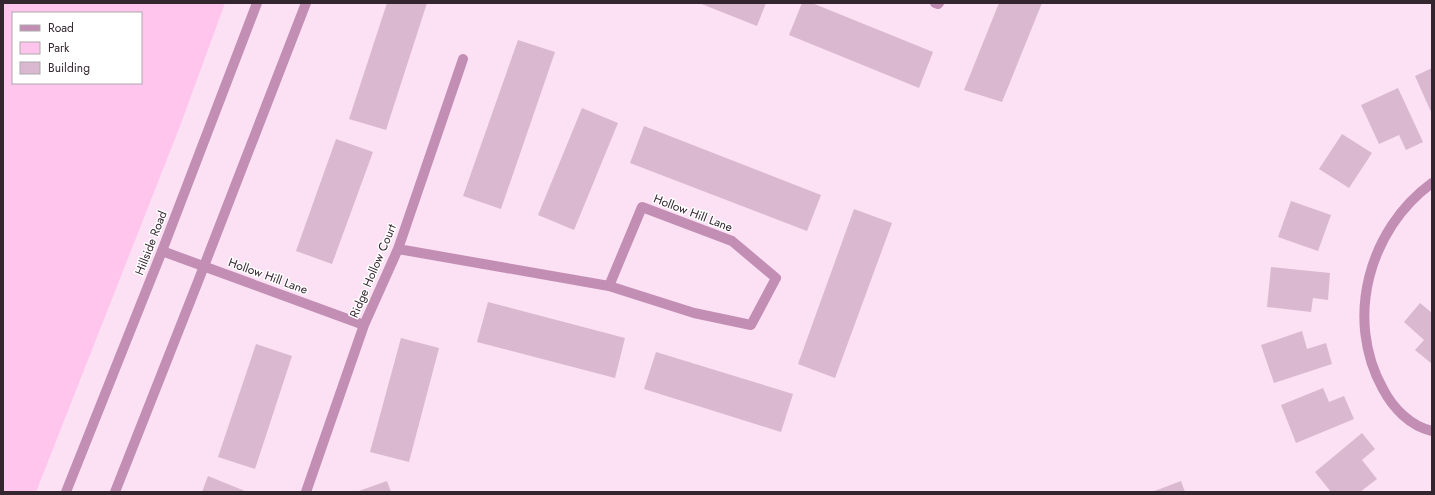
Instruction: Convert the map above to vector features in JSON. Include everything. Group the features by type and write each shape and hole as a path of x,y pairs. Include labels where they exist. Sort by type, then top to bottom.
{"street":[{"name":"Hillside Road","path":"66,492 162,251 257,3"},
{"path":"115,492 306,3"},
{"path":"935,3 939,3"},
{"name":"Ridge Hollow Court","path":"306,492 364,325 398,249 463,59"},
{"path":"1432,183 1409,203 1396,218 1385,235 1372,266 1365,298 1366,340 1370,360 1377,378 1389,401 1398,411 1415,425 1432,431"},
{"name":"Hollow Hill Lane","path":"398,249 609,286 694,313 751,325 776,278 732,241 642,207 609,286"},
{"name":"Hollow Hill Lane","path":"162,251 364,325"}],"green space":[{"path":"3,3 225,3 180,126 36,492 3,492"}],"building":[{"path":"387,3 427,3 386,130 349,119"},
{"path":"699,3 766,3 757,26"},
{"path":"802,3 812,3 933,52 919,88 789,35"},
{"path":"999,3 1042,3 1002,102 964,90"},
{"path":"518,40 555,52 501,209 463,196"},
{"path":"1432,68 1432,114 1415,76"},
{"path":"1398,88 1423,142 1406,150 1399,135 1379,144 1361,105"},
{"path":"582,108 618,123 574,230 538,215"},
{"path":"644,126 821,195 807,231 630,163"},
{"path":"1342,134 1372,153 1349,188 1319,169"},
{"path":"336,139 373,152 332,264 296,251"},
{"path":"1291,201 1331,215 1318,251 1278,237"},
{"path":"854,209 892,223 835,378 798,364"},
{"path":"1271,267 1330,273 1328,300 1313,298 1311,312 1267,307"},
{"path":"488,302 625,338 615,378 477,342"},
{"path":"1420,303 1432,313 1432,364 1415,350 1424,340 1404,322"},
{"path":"1302,331 1307,349 1326,343 1332,364 1274,383 1261,345"},
{"path":"401,338 439,348 409,462 370,452"},
{"path":"256,344 292,356 255,469 218,457"},
{"path":"656,352 793,394 781,432 644,389"},
{"path":"1323,388 1329,402 1344,396 1354,419 1296,443 1281,405"},
{"path":"1362,433 1375,449 1362,460 1377,479 1360,492 1331,492 1315,472"},
{"path":"208,476 245,491 202,492"},
{"path":"387,481 391,492 356,492"},
{"path":"1181,481 1185,492 1152,492"}]}
